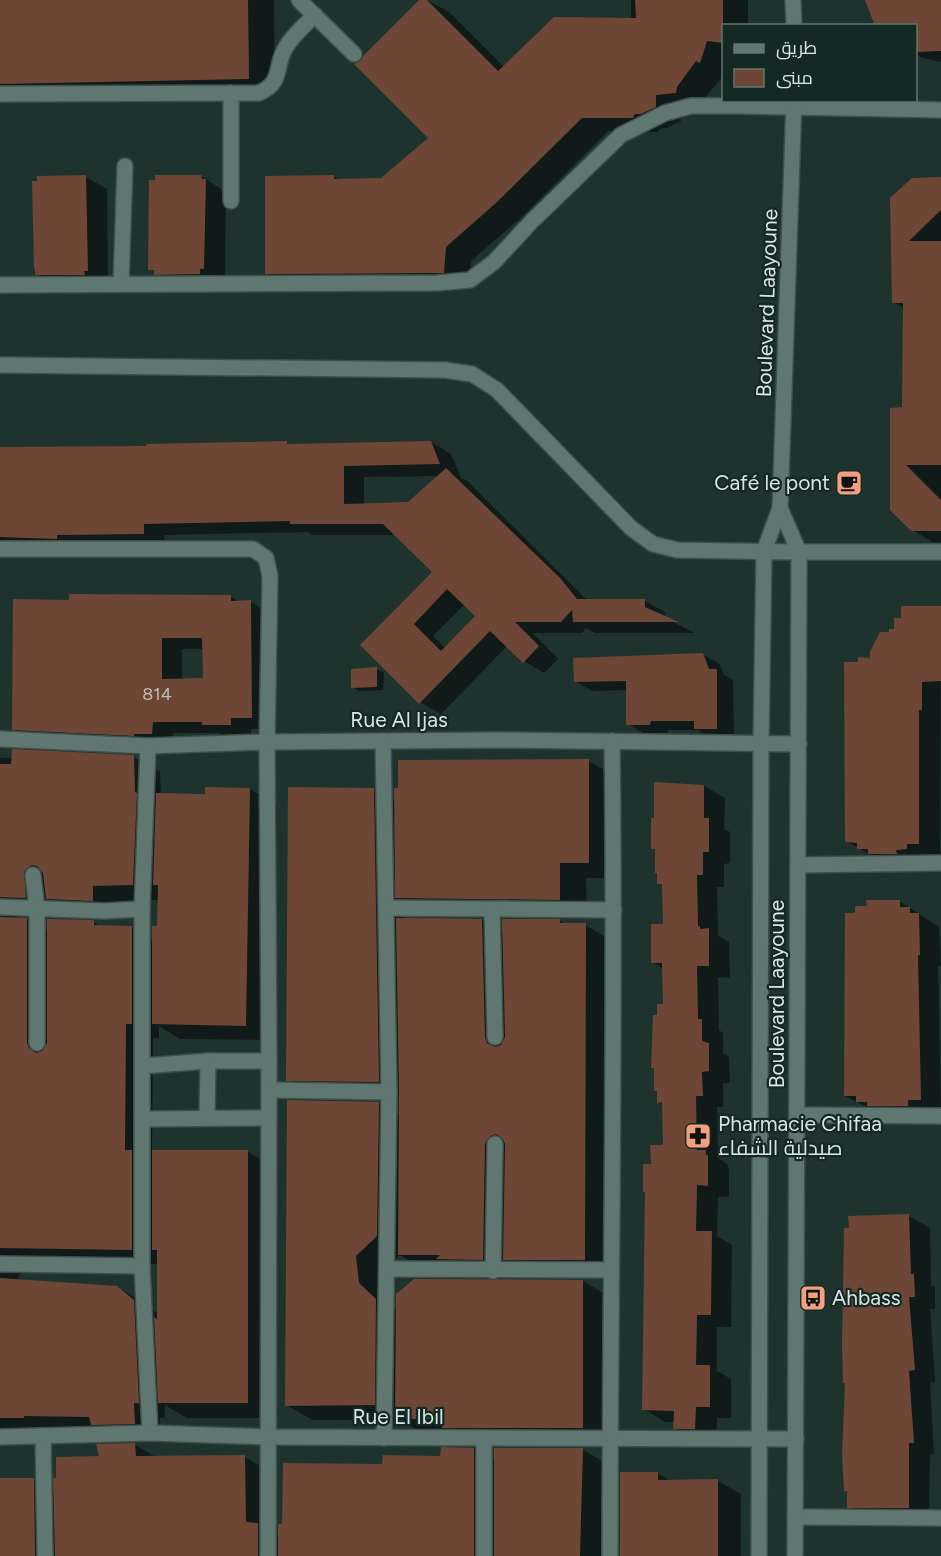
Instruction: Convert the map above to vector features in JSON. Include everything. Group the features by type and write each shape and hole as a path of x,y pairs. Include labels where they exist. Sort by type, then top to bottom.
{"street":[{"path":"299,0 354,54"},
{"path":"793,0 794,24"},
{"path":"0,94 259,93 268,89 275,82 284,49 315,15"},
{"path":"231,93 231,201"},
{"path":"0,285 437,283 470,280 494,262 532,221 621,135 665,113 691,106 794,103 941,110"},
{"name":"Boulevard Laayoune","path":"759,1556 761,744 764,551 780,508 794,103"},
{"path":"121,284 125,166"},
{"path":"0,365 444,370 472,374 497,390 630,528 653,544 677,550 941,552"},
{"name":"Boulevard Laayoune","path":"780,508 799,552 795,1556"},
{"path":"0,549 253,549 266,558 270,576 267,742 268,1556"},
{"name":"Rue Al Ijas","path":"0,739 148,746 383,741 799,744"},
{"path":"383,741 389,1092 384,1438"},
{"path":"610,1556 614,910 612,741"},
{"path":"148,746 142,909 142,1266 150,1433"},
{"path":"798,865 941,863"},
{"path":"33,875 37,909 37,1043"},
{"path":"0,908 104,911 142,909"},
{"path":"386,908 614,910"},
{"path":"492,910 495,1037"},
{"path":"143,1066 208,1061 269,1061"},
{"path":"207,1118 208,1061"},
{"path":"269,1090 389,1092"},
{"path":"798,1114 941,1116"},
{"path":"142,1119 268,1118"},
{"path":"493,1270 495,1143"},
{"path":"0,1264 142,1266"},
{"path":"388,1269 610,1270"},
{"name":"Rue El Ibil","path":"0,1437 150,1433 268,1437 796,1439"},
{"path":"43,1436 45,1556"},
{"path":"484,1438 484,1556"},
{"path":"795,1517 941,1518"}],"building":[{"path":"0,0 248,0 249,79 0,84"},
{"path":"419,0 427,0 498,71 554,17 636,18 635,0 723,0 722,43 707,41 700,63 696,61 677,87 676,93 656,95 656,107 641,114 635,114 633,118 582,118 497,202 446,247 444,273 265,274 265,176 334,175 334,179 381,178 428,138 354,64"},
{"path":"865,0 941,0 941,51 917,52 917,24 874,24"},
{"path":"86,175 88,271 84,271 85,275 35,275 32,181 37,181 37,176"},
{"path":"155,175 201,175 202,179 206,179 204,269 200,269 200,274 154,275 154,270 148,270 149,180 155,180"},
{"path":"941,177 941,210 909,241 941,241 941,465 906,465 941,500 941,531 911,531 890,510 890,408 902,407 903,303 892,303 890,198 912,178"},
{"path":"431,441 440,464 344,466 344,504 408,502 446,468 560,578 577,599 645,599 645,607 679,622 573,622 572,610 561,622 515,622 539,646 523,663 490,631 419,704 360,645 432,572 383,524 290,524 290,521 144,524 144,534 57,535 57,539 0,537 0,447 146,446 146,444","holes":["447,589 475,616 441,651 414,624"]},
{"path":"69,594 231,595 231,601 251,600 252,718 231,718 231,725 202,725 202,722 153,722 152,734 134,734 134,736 12,730 13,599 69,600","holes":["162,638 202,638 203,678 162,679"]},
{"path":"901,606 941,606 941,681 922,682 922,710 919,710 919,844 907,844 907,849 896,850 897,854 868,854 868,849 857,849 857,843 845,842 844,662 858,662 858,657 870,658 870,652 880,632 889,632 889,629 894,629 894,618 901,618"},
{"path":"703,653 709,669 717,669 717,729 694,729 694,721 651,721 650,725 626,725 626,681 574,682 573,658"},
{"path":"377,667 377,687 351,688 351,669"},
{"path":"12,749 134,755 135,792 137,793 133,885 93,886 93,901 46,899 43,873 37,866 32,865 24,872 26,898 0,897 0,764 11,764"},
{"path":"589,759 589,863 560,863 560,900 395,898 394,788 398,788 398,760"},
{"path":"654,782 704,785 704,818 709,818 709,852 703,852 703,875 697,875 698,926 700,929 709,928 709,966 697,966 698,1019 702,1019 702,1041 709,1043 709,1071 702,1072 703,1096 696,1096 697,1150 706,1150 706,1155 708,1155 708,1186 697,1185 696,1231 712,1231 711,1315 697,1315 696,1365 710,1365 710,1407 696,1407 695,1429 673,1429 674,1411 642,1410 645,1192 643,1192 643,1164 651,1164 650,1145 663,1145 662,1102 657,1103 657,1091 654,1091 654,1068 651,1068 653,1015 657,1015 657,1004 663,1004 662,963 651,963 651,924 663,924 662,884 657,884 655,849 651,849"},
{"path":"205,787 250,788 246,1026 152,1024 152,926 157,926 158,885 153,885 156,793 205,794"},
{"path":"288,787 374,788 379,1082 286,1081"},
{"path":"866,900 900,900 900,907 910,907 910,913 919,913 921,1100 908,1100 908,1106 867,1106 867,1102 856,1102 856,1096 844,1096 845,913 855,913 855,906 867,906"},
{"path":"0,917 27,918 27,1043 29,1048 36,1053 42,1051 47,1043 47,919 94,920 94,925 132,926 132,1024 126,1024 125,1150 132,1150 132,1250 0,1248"},
{"path":"396,918 482,919 485,1037 487,1043 495,1047 501,1045 505,1037 502,919 560,919 560,923 586,923 585,1260 503,1260 505,1144 503,1139 496,1134 490,1136 485,1144 483,1260 436,1259 440,1255 398,1255 399,1092"},
{"path":"287,1100 379,1102 377,1236 356,1256 359,1283 376,1299 375,1405 285,1406"},
{"path":"152,1150 248,1150 248,1403 158,1403 154,1317 157,1319 157,1250 152,1250"},
{"path":"909,1214 911,1274 914,1274 915,1297 909,1297 915,1370 909,1371 914,1443 909,1443 909,1508 847,1508 842,1455 845,1383 843,1383 842,1345 844,1228 849,1228 848,1216"},
{"path":"0,1278 117,1286 134,1300 139,1403 134,1403 135,1424 91,1425 89,1417 0,1418"},
{"path":"414,1279 583,1280 583,1428 442,1428 442,1419 395,1419 396,1294"},
{"path":"135,1443 136,1456 245,1455 246,1522 258,1523 258,1556 55,1556 53,1478 56,1478 56,1457 99,1456 96,1444"},
{"path":"441,1447 474,1448 474,1556 278,1556 278,1524 282,1524 283,1463 382,1464 383,1455 440,1456"},
{"path":"494,1448 583,1448 580,1556 494,1556"},
{"path":"620,1472 658,1472 658,1480 718,1479 718,1556 620,1556"},
{"path":"0,1478 34,1478 35,1556 0,1556"}],"place":[{"name":"Café le pont","path":"849,483"},
{"name":"Pharmacie Chifaa صيدلية الشفاء","path":"698,1136"},
{"name":"Ahbass","path":"813,1298"}]}
